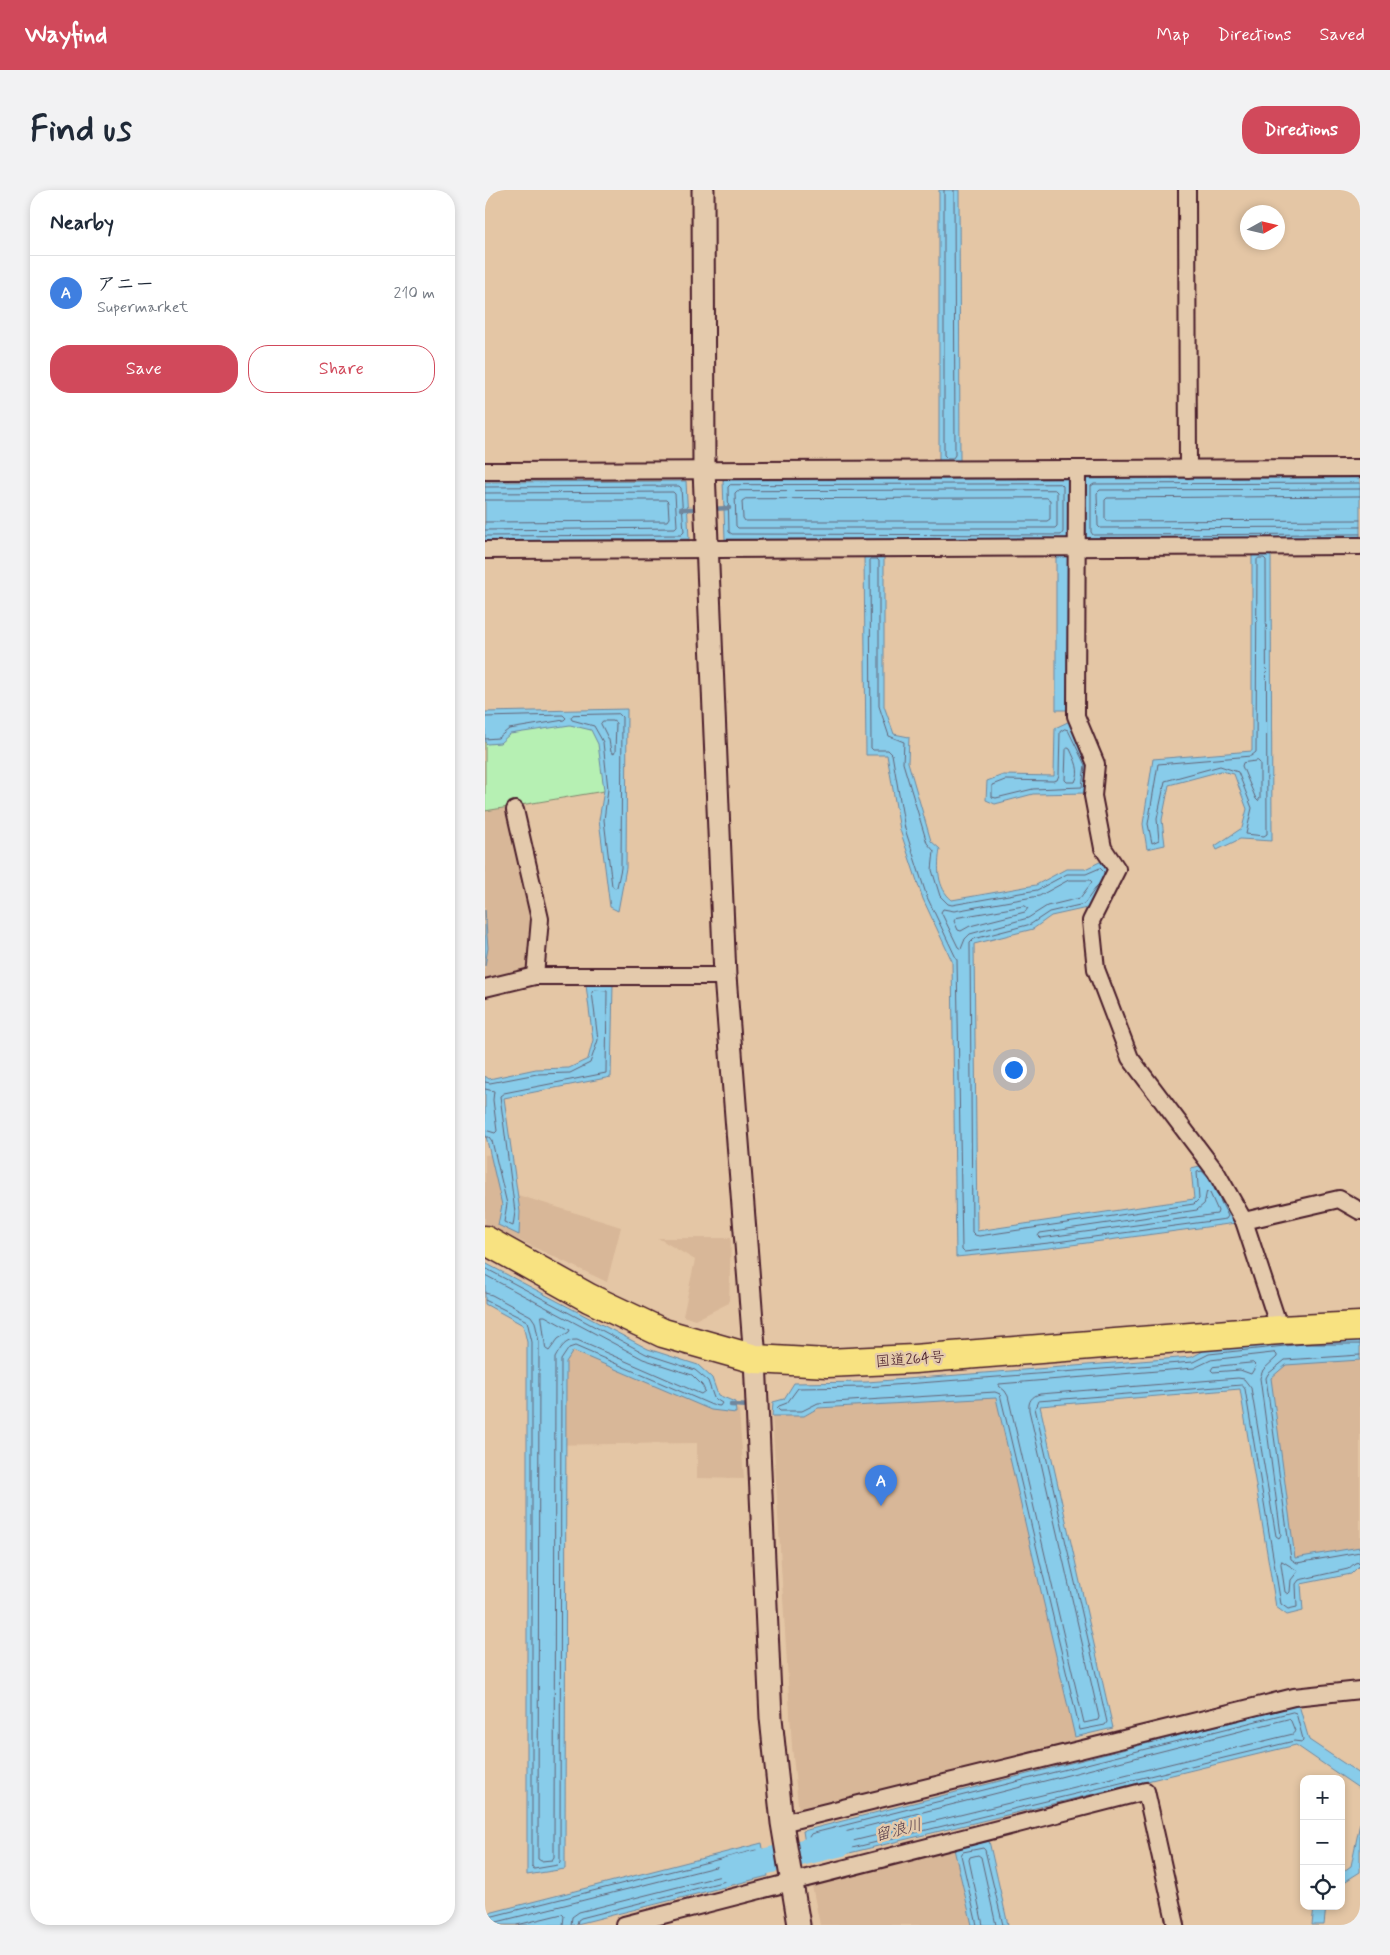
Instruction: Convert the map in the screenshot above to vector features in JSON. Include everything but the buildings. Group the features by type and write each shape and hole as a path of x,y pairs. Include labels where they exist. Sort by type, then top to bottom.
{"highway":[{"name":"国道264号","path":"485,1240 589,1298 663,1334 755,1359 827,1363 895,1360 1281,1330 1360,1326"}],"street":[{"path":"703,190 704,470 725,976 755,1359 771,1718 786,1853 799,1925"},
{"path":"1187,190 1188,469"},
{"path":"485,471 1360,468"},
{"path":"1077,469 1076,716 1096,764 1093,796 1103,848 1117,868 1091,921 1097,969 1130,1058 1216,1172 1244,1221 1281,1330"},
{"path":"485,550 707,548 1078,549 1360,546"},
{"path":"515,810 540,920 535,976"},
{"path":"485,988 535,976 725,976"},
{"path":"1244,1221 1339,1198 1360,1211"},
{"path":"782,1823 1295,1697 1360,1690"},
{"path":"624,1925 1146,1791 1176,1925"}],"shaded area":[{"path":"524,804 545,922 539,974 485,984 485,811"},
{"path":"497,1154 508,1192 621,1227 607,1282 485,1224 485,1155"},
{"path":"658,1238 731,1238 729,1303 695,1320 683,1316 695,1260"},
{"path":"541,1326 739,1410 744,1479 697,1478 697,1443 538,1445"},
{"path":"1360,1356 1360,1557 1290,1571 1257,1360"},
{"path":"996,1397 1075,1737 1074,1748 799,1813 792,1747 772,1416 804,1416 818,1408"},
{"path":"954,1849 972,1925 820,1925 812,1886"}],"green space":[{"path":"622,711 622,788 485,811 485,716"}],"water":[{"path":"939,190 959,190 960,463 939,463"},
{"path":"1360,478 1360,538 1086,540 1086,479"},
{"path":"1068,479 1069,540 725,539 723,480"},
{"path":"686,481 689,539 485,541 485,482"},
{"path":"1252,553 1271,553 1272,841 1240,839 1217,850 1215,846 1242,828 1247,809 1234,774 1221,771 1169,785 1162,820 1165,845 1147,849 1143,824 1153,759 1252,751"},
{"path":"864,554 884,554 884,706 894,734 909,737 908,762 931,841 940,849 939,877 943,890 952,900 1036,885 1066,869 1085,869 1104,860 1109,871 1105,885 1087,908 1051,916 1033,929 974,944 977,1231 1194,1199 1191,1168 1204,1165 1236,1223 1049,1248 956,1257 952,961 923,899 900,830 887,755 866,755"},
{"path":"1056,555 1070,555 1069,710 1056,710"},
{"path":"627,709 626,868 618,911 610,907 599,820 604,790 598,744 591,730 570,725 510,734 500,743 487,744 485,742 485,712"},
{"path":"1070,721 1090,764 1087,793 1033,794 995,804 986,800 987,781 1003,775 1054,776 1055,728"},
{"path":"485,910 488,948 485,966"},
{"path":"613,984 611,1077 504,1098 520,1212 519,1235 498,1225 502,1205 485,1132 485,1076 489,1079 536,1069 569,1068 588,1059 593,1040 586,985"},
{"path":"485,1263 648,1349 698,1365 712,1378 718,1395 735,1402 736,1413 711,1410 573,1351 566,1362 565,1869 527,1875 527,1342 523,1325 485,1304"},
{"path":"1304,1339 1360,1339 1360,1360 1286,1365 1271,1378 1295,1558 1360,1547 1360,1565 1351,1574 1301,1584 1303,1611 1287,1615 1276,1607 1240,1389 1040,1406 1113,1728 1075,1737 996,1398 818,1408 804,1416 772,1416 773,1402 784,1399 794,1383 867,1382 1192,1357 1207,1349"},
{"path":"1299,1705 1309,1740 1360,1774 1360,1789 1345,1779 1345,1775 1340,1775 1296,1745 808,1863 803,1831"},
{"path":"1360,1823 1360,1872 1345,1881 1345,1870 1351,1866"},
{"path":"989,1841 1008,1925 972,1925 954,1849"},
{"path":"762,1843 768,1876 573,1925 485,1925 485,1914"},
{"path":"1314,1910 1326,1910 1324,1925 1312,1925"}],"waterway":[{"path":"711,509 729,508"},
{"path":"681,509 699,509"},
{"path":"731,1405 751,1406"},
{"name":"留浪川","path":"730,1870 841,1843"}],"place":[{"name":"アニー","path":"881,1506"}]}
